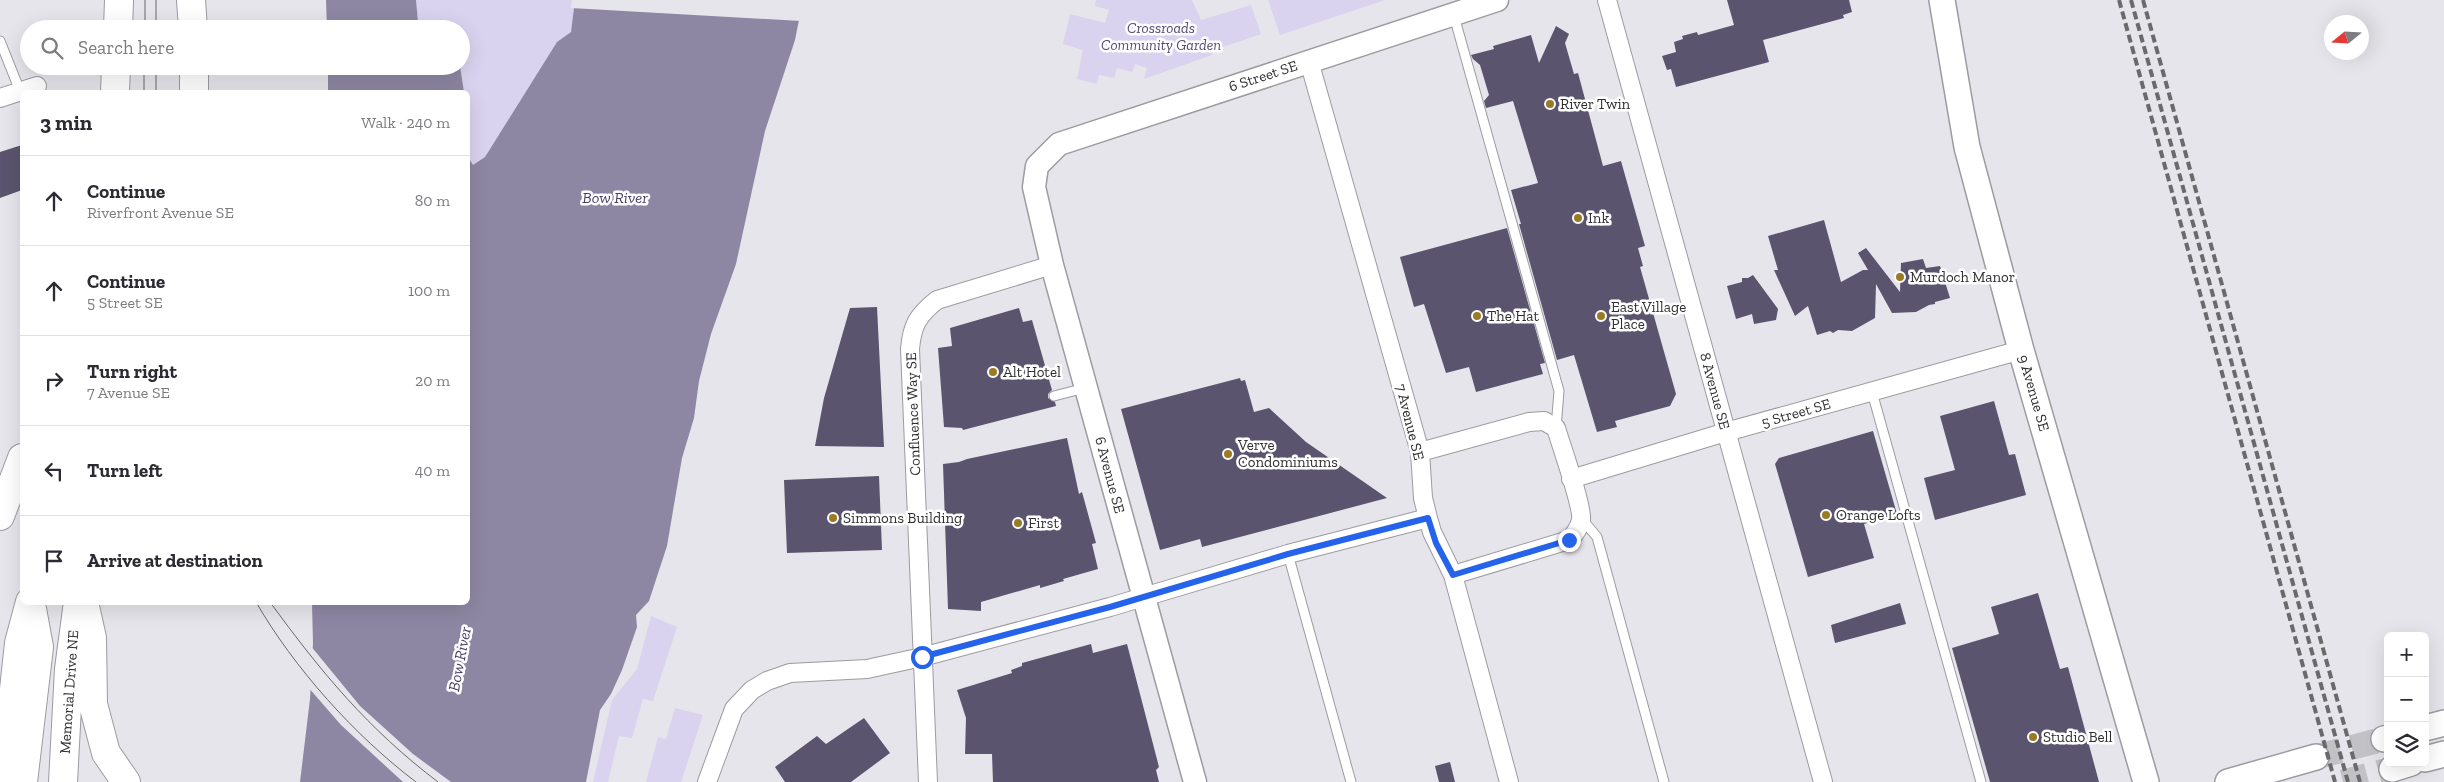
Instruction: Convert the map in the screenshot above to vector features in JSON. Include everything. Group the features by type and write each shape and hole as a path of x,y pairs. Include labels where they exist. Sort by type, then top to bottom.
{"highway":[{"path":"118,20 119,0"},
{"path":"192,0 193,20"},
{"path":"115,90 116,75"},
{"path":"194,75 194,90"},
{"path":"0,516 20,463"},
{"path":"4,782 4,744 20,643 29,605"},
{"path":"23,782 39,647 31,605"},
{"name":"Memorial Drive NE","path":"63,782 69,669 78,605"},
{"path":"85,605 92,638 93,704 106,754 126,782"}],"main road":[{"name":"9 Avenue SE","path":"1942,0 1967,147 2021,350 2146,782"},
{"path":"2429,727 2444,723"},
{"path":"2429,758 2444,754"},
{"path":"2228,782 2316,757"}],"street":[{"name":"6 Street SE","path":"1037,166 1059,144 1497,0"},
{"name":"8 Avenue SE","path":"1607,0 1822,782"},
{"name":"7 Avenue SE","path":"1309,61 1420,452 1423,498 1428,518 1436,543 1453,575 1509,782"},
{"path":"23,90 36,86"},
{"path":"0,98 20,91"},
{"name":"6 Avenue SE","path":"1037,166 1034,186 1052,265 1194,782"},
{"name":"Confluence Way SE","path":"928,782 910,349 912,329 924,310 937,300 1052,265"},
{"name":"5 Street SE","path":"1571,479 1726,432 2021,350"},
{"path":"1420,452 1529,422 1544,421 1556,428 1571,479 1581,518 1577,531 1569,540 1453,575"},
{"path":"707,782 734,709 752,690 767,681 790,674 867,669 922,657 1288,554 1428,518"}],"lane":[{"path":"1454,14 1559,391 1556,428"},
{"path":"0,40 20,91"},
{"path":"1054,396 1086,388"},
{"path":"1872,392 1981,782"},
{"path":"1581,518 1596,537 1664,782"},
{"path":"1288,554 1351,782"}],"green space":[{"path":"416,0 575,0 571,32 557,42 485,157 473,165 470,160 470,90 464,90 461,75 470,75 470,20 418,20"},
{"name":"Crossroads Community Garden","path":"1096,0 1192,0 1201,20 1251,5 1261,34 1211,51 1212,55 1144,79 1147,68 1135,64 1132,72 1117,68 1114,78 1099,75 1097,84 1077,79 1083,50 1063,44 1070,14 1105,23 1109,10 1095,6"},
{"path":"1268,0 1385,0 1280,35"},
{"path":"651,616 677,627 653,701 643,699 632,738 619,736 608,782 593,782 612,700 637,669"},
{"path":"675,708 703,715 681,782 646,782 658,737 666,739"}],"water":[{"path":"326,0 416,0 418,20 327,20"},
{"name":"Bow River","path":"575,0 803,0 795,40 765,131 736,264 711,334 699,381 694,418 682,458 667,546 649,601 636,615 637,627 622,670 611,694 600,710 586,782 300,782 310,699 313,643 312,605 470,605 470,160 473,165 485,157 557,42 571,32"},
{"path":"328,75 461,75 464,90 328,90"}],"pier":[{"path":"572,0 805,0 801,21 571,8"},
{"path":"310,645 360,706 413,754 451,782 403,782 341,725 308,687"}],"building":[{"path":"1727,0 1849,0 1852,12 1843,15 1844,18 1763,40 1769,62 1676,87 1671,69 1667,70 1662,56 1676,52 1674,42 1683,39 1682,36 1697,32 1698,35 1734,25"},
{"path":"1556,26 1569,34 1565,43 1574,74 1578,73 1603,166 1621,161 1645,246 1638,248 1643,266 1640,267 1676,394 1670,406 1615,421 1617,427 1597,432 1574,355 1557,360 1519,224 1521,224 1511,190 1538,183 1513,101 1486,108 1484,101 1489,95 1480,65 1471,55 1494,49 1493,46 1531,35 1539,63"},
{"path":"20,146 20,191 0,198 0,152"},
{"name":"Murdoch Manor","path":"1824,220 1841,282 1863,270 1868,270 1858,253 1866,248 1900,292 1901,263 1923,259 1926,268 1940,266 1950,298 1935,302 1935,304 1916,312 1892,313 1876,284 1875,318 1852,331 1838,330 1833,333 1830,331 1817,335 1808,306 1795,316 1774,270 1778,270 1768,236"},
{"name":"The Hat","path":"1507,228 1545,363 1540,364 1543,374 1476,392 1469,367 1446,373 1424,304 1414,307 1400,257"},
{"path":"1753,275 1778,309 1776,320 1754,324 1752,314 1736,319 1727,286 1742,282 1742,278 1748,278"},
{"path":"877,307 884,447 815,446 824,398 850,308"},
{"name":"Alt Hotel","path":"1019,308 1023,322 1032,320 1052,390 1048,394 1048,398 1055,402 1056,406 963,430 962,428 944,427 938,348 952,346 950,328"},
{"name":"Verve Condominiums","path":"1240,378 1241,381 1245,380 1254,412 1269,408 1306,442 1387,498 1202,547 1200,539 1160,550 1121,409"},
{"path":"1994,401 2009,455 2015,454 2026,495 1935,520 1924,478 1955,470 1940,416"},
{"name":"Orange Lofts","path":"1873,431 1897,514 1864,524 1874,558 1808,577 1775,464 1779,458"},
{"name":"First","path":"1067,438 1079,494 1082,492 1096,543 1092,544 1098,569 1040,588 1040,585 981,602 981,611 948,609 943,464"},
{"name":"Simmons Building","path":"879,476 882,550 787,553 784,480"},
{"name":"Studio Bell","path":"2038,593 2060,669 2068,667 2099,782 1990,782 1952,648 1999,634 1991,607"},
{"path":"1900,603 1906,624 1835,643 1831,625"},
{"path":"1091,644 1093,653 1127,644 1159,767 1156,770 1159,782 993,782 992,754 965,754 966,718 957,690 1012,673 1011,670 1022,666 1022,663"},
{"path":"864,718 890,753 851,782 785,782 775,767 817,736 826,744"},
{"path":"1450,762 1455,782 1439,782 1435,766"}],"tunnel":[{"path":"2316,757 2384,739"},
{"path":"2343,782 2392,769"}],"tram line":[{"path":"145,0 145,20"},
{"path":"156,0 156,20"},
{"path":"144,75 144,90"},
{"path":"156,75 156,90"},
{"path":"258,605 288,652 327,700 371,744 416,782"},
{"path":"272,605 327,676 347,698 389,741 438,782"}],"railway":[{"path":"2119,0 2335,782"},
{"path":"2131,0 2348,782"},
{"path":"2143,0 2360,782"}],"place":[{"name":"River Twin","path":"1550,104"},
{"name":"Ink","path":"1578,218"},
{"name":"Murdoch Manor","path":"1900,277"},
{"name":"The Hat","path":"1477,316"},
{"name":"East Village Place","path":"1601,316"},
{"name":"Alt Hotel","path":"993,372"},
{"name":"Verve Condominiums","path":"1228,454"},
{"name":"Orange Lofts","path":"1826,515"},
{"name":"Simmons Building","path":"833,518"},
{"name":"First","path":"1018,523"},
{"name":"Studio Bell","path":"2033,737"}],"route":[{"path":"922,657 1110,607 1288,554 1428,518 1436,543 1453,575 1569,540"}]}
